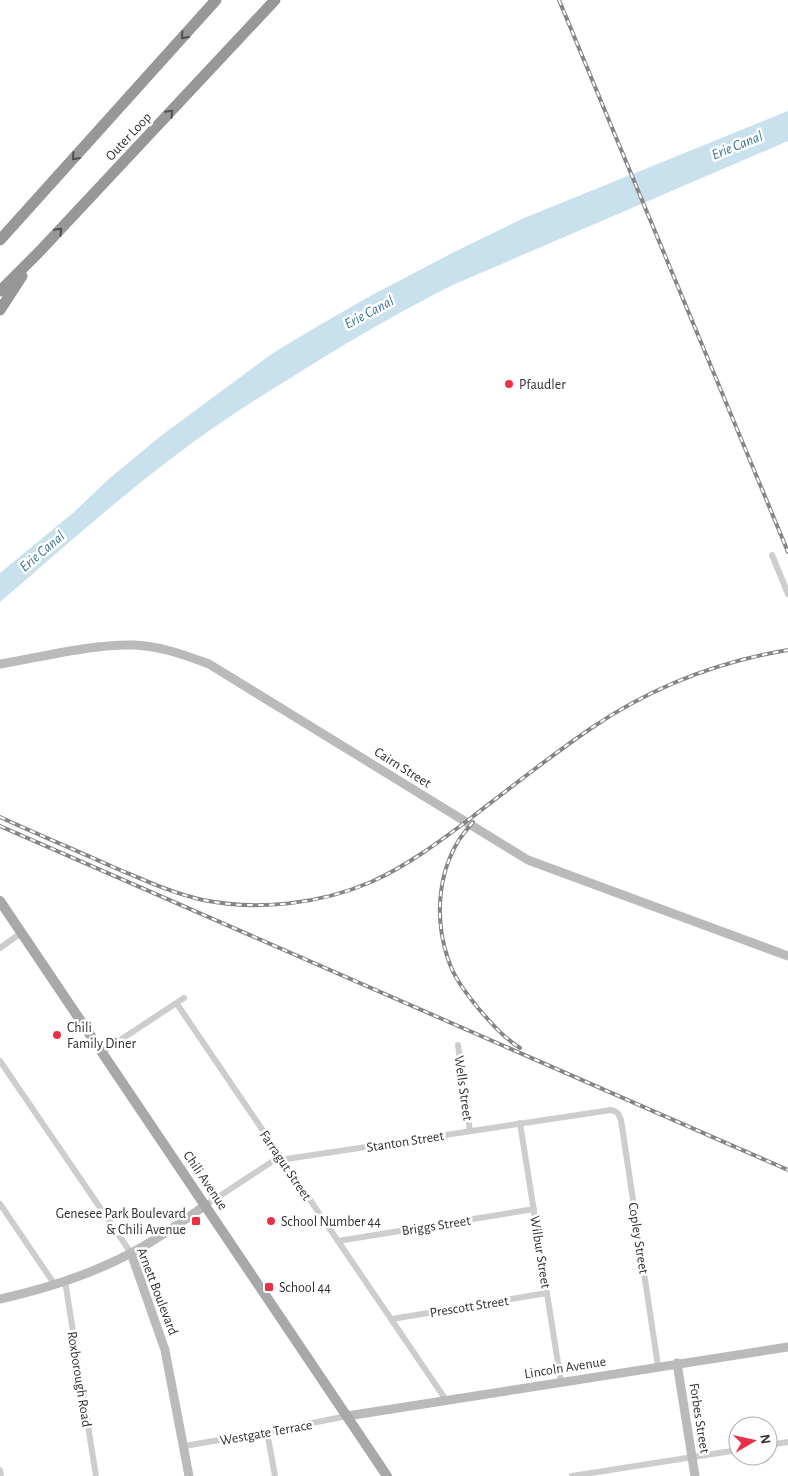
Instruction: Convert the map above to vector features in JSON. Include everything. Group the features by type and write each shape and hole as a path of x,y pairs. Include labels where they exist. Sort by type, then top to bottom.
{"highway":[{"name":"Outer Loop","path":"0,238 216,0"},
{"name":"Outer Loop","path":"0,291 40,251 275,0"},
{"path":"0,310 40,251"}],"main road":[{"name":"Chili Avenue","path":"0,901 387,1476"}],"street":[{"path":"772,555 788,594"},
{"name":"Cairn Street","path":"0,664 100,647 135,645 170,651 209,664 528,860 788,956"},
{"path":"0,948 21,933"},
{"path":"102,1052 184,998"},
{"name":"Farragut Street","path":"177,1004 446,1400"},
{"name":"Wells Street","path":"458,1044 470,1131"},
{"name":"Arnett Boulevard","path":"0,1061 131,1254 165,1350 190,1476"},
{"name":"Stanton Street","path":"206,1205 268,1163 520,1123 611,1110 616,1111"},
{"name":"Copley Street","path":"616,1111 619,1113 621,1120 658,1366"},
{"name":"Wilbur Street","path":"520,1123 561,1382"},
{"path":"0,1204 55,1285"},
{"path":"0,1299 55,1285 131,1254 206,1205"},
{"name":"Briggs Street","path":"338,1241 534,1209"},
{"name":"Roxborough Road","path":"65,1281 96,1476"},
{"name":"Prescott Street","path":"392,1319 547,1293"},
{"name":"Lincoln Avenue","path":"347,1416 788,1346"},
{"name":"Forbes Street","path":"677,1364 695,1476"},
{"name":"Westgate Terrace","path":"184,1446 347,1416"},
{"path":"267,1432 275,1476"},
{"path":"572,1476 728,1452"},
{"path":"0,1470 1,1476"}],"water":[{"name":"Erie Canal","path":"788,111 788,141 455,284 335,350 192,443 94,521 0,602 0,573 74,512 111,477 162,435 273,353 372,295 524,218"}],"railway":[{"path":"559,0 788,552"},
{"path":"0,817 168,890 203,900 245,905 267,905 331,896 371,882 410,861 447,836 590,729 636,701 710,669 761,655 788,650"},
{"path":"473,822 459,840 446,868 442,883 440,914 444,944 451,966 465,991 498,1030 520,1048"},
{"path":"0,826 788,1170"}],"place":[{"name":"Pfaudler","path":"509,384"},
{"name":"Chili Family Diner","path":"57,1035"},
{"name":"Genesee Park Boulevard & Chili Avenue","path":"196,1221"},
{"name":"School Number 44","path":"271,1221"},
{"name":"School 44","path":"269,1287"}]}
